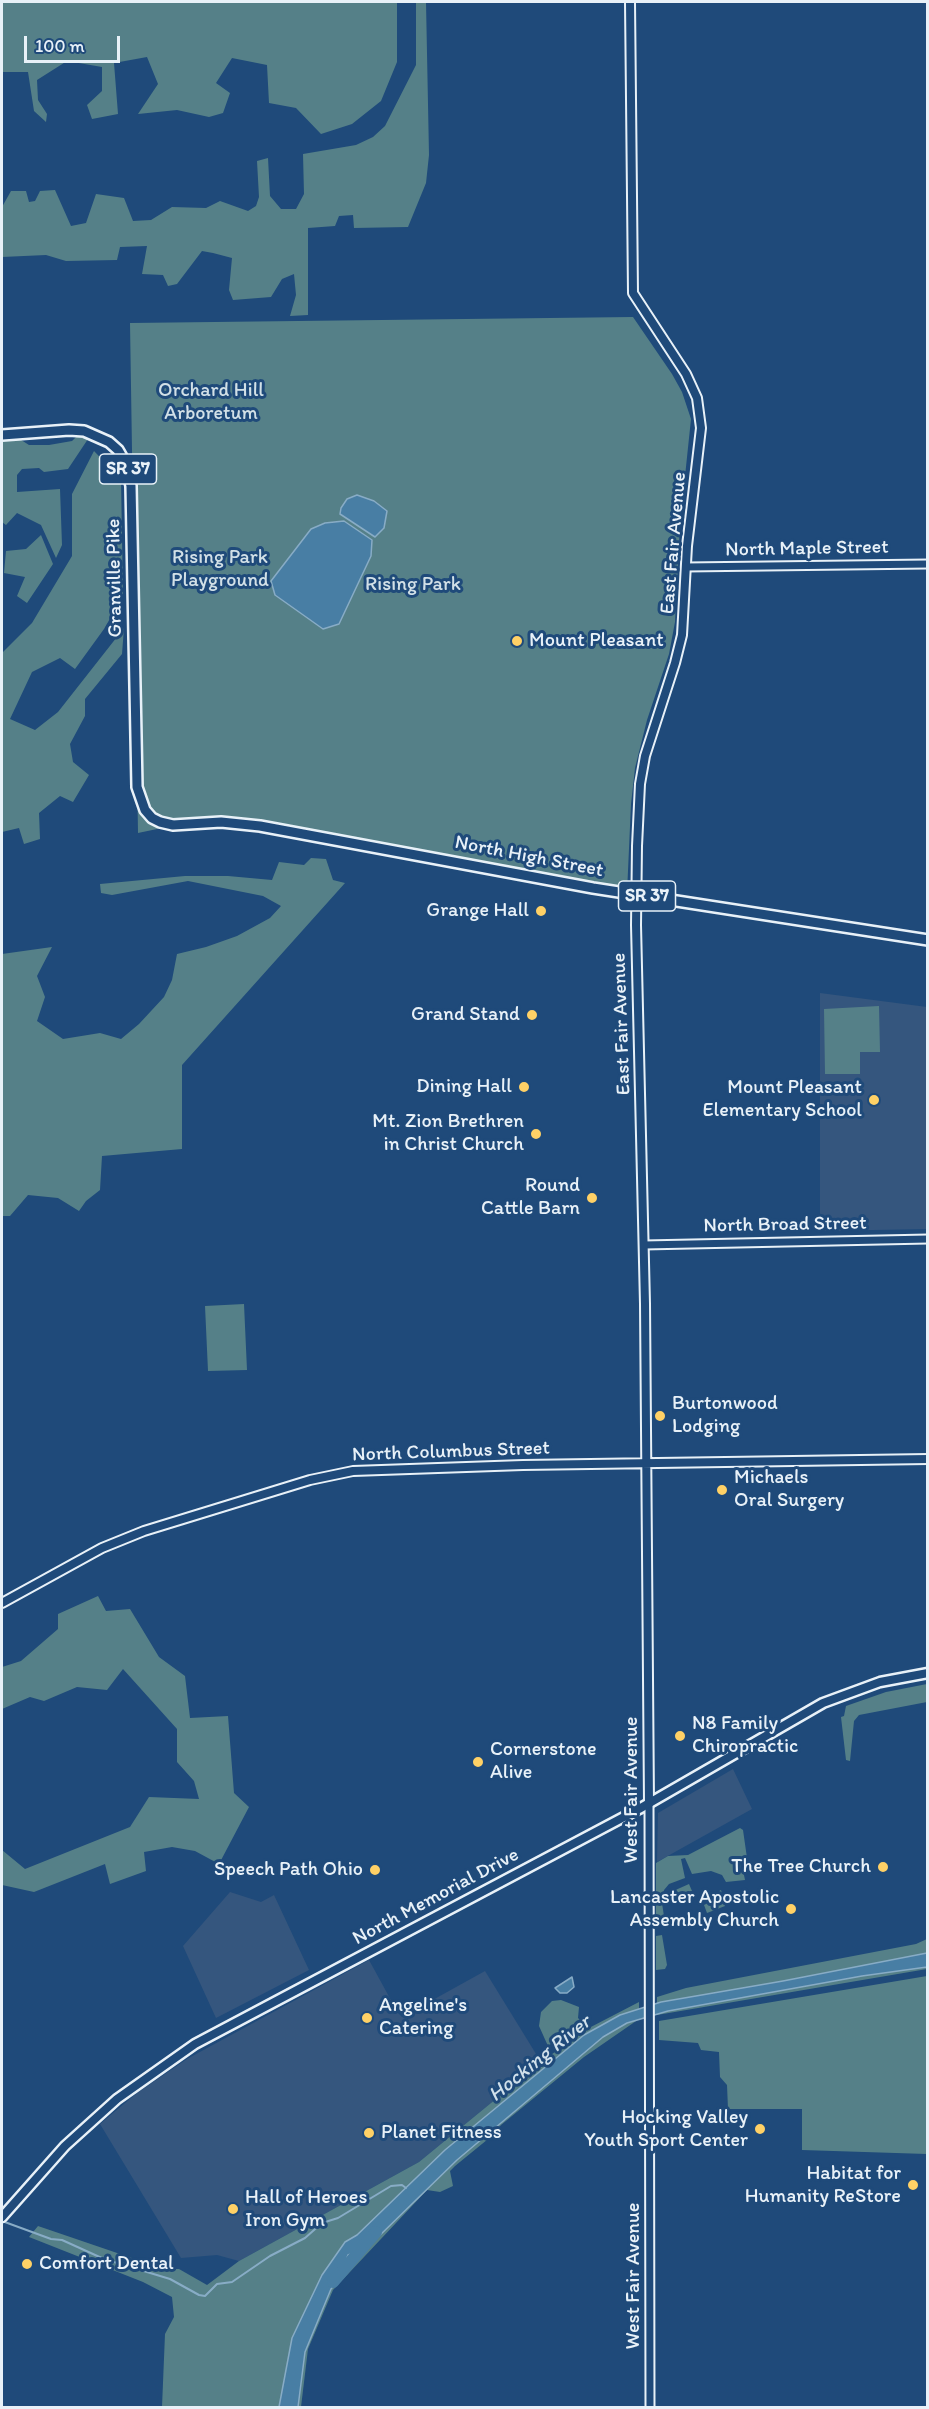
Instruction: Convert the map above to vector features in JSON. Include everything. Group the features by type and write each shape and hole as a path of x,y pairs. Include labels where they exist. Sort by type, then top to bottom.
{"highway":[{"name":"Granville Pike","path":"2,435 84,431 109,442 118,450 126,464 131,486 137,787 145,810 152,818 160,822"},
{"name":"North High Street","path":"160,822 173,825 221,822 250,824 636,894 927,940"}],"main road":[{"name":"East Fair Avenue","path":"630,2 633,294 683,368 697,398 701,419 680,647 649,737 642,770 636,894 644,1245"},
{"name":"West Fair Avenue","path":"644,1245 649,1803"},
{"name":"North Columbus Street","path":"2,1603 118,1541 196,1514 327,1475 372,1469 927,1459"},
{"name":"North Memorial Drive","path":"2,2217 65,2146 117,2099 195,2044 649,1803 823,1703 880,1682 927,1673"}],"street":[{"name":"North Maple Street","path":"686,567 927,564"},
{"name":"North Broad Street","path":"644,1245 927,1239"},
{"name":"West Fair Avenue","path":"649,1803 650,2408"}],"shaded area":[{"path":"357,495 374,501 387,511 384,528 375,537 340,514 347,499"},
{"path":"344,521 372,540 371,556 339,624 323,629 275,595 271,581 311,529 325,523"},
{"name":"Mount Pleasant Elementary School","path":"820,993 927,1007 927,1229 820,1231"},
{"path":"733,1769 752,1809 657,1862 658,1813"},
{"path":"230,1892 261,1902 274,1895 309,1970 216,2018 183,1946"},
{"path":"927,1953 927,1967 862,1976 668,2011 627,2023 603,2037 457,2160 374,2241 362,2244 356,2252 348,2255 339,2280 331,2289 305,2352 298,2407 279,2407 292,2338 322,2275 345,2242 357,2235 445,2150 584,2035 620,2015 661,2002"},
{"path":"369,1960 402,2017 485,1971 541,2062 419,2162 239,2261 217,2255 181,2258 100,2124 137,2093 187,2059"},
{"path":"572,1977 574,1987 567,1993 560,1993 555,1988"}],"green space":[{"path":"2,2 397,2 397,62 381,101 352,124 321,134 296,108 269,103 267,65 232,58 216,83 230,93 223,113 209,117 177,110 138,114 158,84 147,57 114,63 118,114 92,119 87,105 102,91 102,67 67,61 37,80 38,100 47,114 46,122 34,111 28,72 2,72"},
{"path":"416,2 426,2 429,155 426,183 408,227 354,228 353,215 339,216 335,226 308,228 308,315 290,316 296,295 294,274 282,279 271,297 233,300 229,290 232,258 213,253 202,251 177,284 168,286 163,275 142,274 147,246 120,247 117,260 66,261 46,255 2,257 2,207 11,191 26,191 29,202 35,201 40,191 55,190 71,226 86,223 96,194 124,198 133,221 151,220 172,207 206,208 220,201 248,211 256,206 259,197 257,161 268,158 270,196 281,209 296,209 304,194 303,154 356,145 373,137 385,126 416,65"},
{"name":"Rising Park","path":"633,317 672,374 682,392 691,419 680,524 675,622 669,654 647,720 635,768 627,893 260,826 181,824 138,833 130,323"},
{"path":"78,435 88,439 68,469 44,472 39,468 22,469 17,475 17,492 60,489 62,545 56,558 41,525 17,513 6,525 2,522 2,440 18,438 29,445 49,445 72,441"},
{"path":"94,451 121,479 123,596 104,629 75,669 60,658 32,672 10,719 35,730 58,712 124,628 122,654 85,699 85,716 70,744 73,762 89,775 73,802 60,796 39,813 40,839 24,844 19,828 2,832 2,653 32,623 72,556 72,494"},
{"path":"41,535 53,564 27,603 17,596 25,577 4,573 6,551 26,549"},
{"path":"311,858 326,859 333,880 345,883 182,1065 182,1149 102,1156 100,1190 86,1201 79,1211 58,1198 28,1195 10,1216 2,1216 2,954 52,947 37,976 45,997 37,1021 63,1039 100,1033 121,1039 139,1024 164,997 172,980 177,954 237,936 270,918 281,906 263,896 188,881 112,895 101,893 100,884 185,876 228,876 272,880 279,862 304,865"},
{"path":"879,1006 880,1052 860,1052 860,1074 825,1074 824,1009"},
{"path":"244,1304 247,1370 208,1371 205,1306"},
{"path":"98,1596 106,1611 130,1609 159,1657 185,1676 190,1718 228,1716 234,1793 249,1807 219,1864 195,1851 172,1847 144,1852 146,1871 110,1884 105,1864 34,1892 2,1885 2,1850 25,1869 130,1827 149,1797 199,1799 194,1781 177,1762 177,1729 123,1669 107,1690 77,1687 44,1701 30,1697 2,1709 2,1667 21,1661 58,1629 58,1614"},
{"path":"927,1684 927,1702 859,1715 854,1721 850,1761 846,1760 841,1717 844,1716 846,1706 886,1692"},
{"path":"740,1828 743,1830 747,1858 741,1860 745,1880 726,1882 722,1875 711,1871 692,1874 685,1858 681,1859 685,1878 669,1884 664,1890 662,1903 665,1923 656,1924 656,1863 668,1856 688,1855"},
{"path":"689,1884 692,1891 668,1900 671,1892"},
{"path":"721,1890 725,1906 707,1913 704,1905 712,1901 715,1905 719,1904 716,1893"},
{"path":"662,1935 667,1965 665,1969 656,1970 656,1936"},
{"path":"927,1939 927,1969 657,2015 657,1997 686,1988 916,1944"},
{"path":"927,1976 927,2154 802,2150 802,2109 728,2109 727,2085 720,2077 719,2052 701,2050 698,2043 659,2040 659,2021"},
{"path":"561,2000 579,2007 578,2018 582,2022 548,2046 539,2026 541,2012 552,2001"},
{"path":"639,2002 639,2019 584,2057 455,2166 450,2171 453,2186 440,2192 427,2190 333,2290 308,2349 301,2407 162,2407 165,2334 174,2317 172,2297 143,2282 29,2237 38,2226 164,2269 179,2269 207,2285 239,2261 419,2162 541,2062 587,2029"}],"waterway":[{"path":"2,2221 51,2239 62,2240 104,2259 170,2279 205,2296 217,2284 232,2282 270,2256 305,2238 322,2223 338,2218 391,2186 402,2185 406,2188"},
{"name":"Hocking River","path":"333,2282 376,2232"}],"place":[{"name":"Mount Pleasant","path":"517,641"},
{"name":"Grange Hall","path":"541,911"},
{"name":"Grand Stand","path":"532,1015"},
{"name":"Dining Hall","path":"524,1087"},
{"name":"Mount Pleasant Elementary School","path":"874,1100"},
{"name":"Mt. Zion Brethren in Christ Church","path":"536,1134"},
{"name":"Round Cattle Barn","path":"592,1198"},
{"name":"Burtonwood Lodging","path":"660,1416"},
{"name":"Michaels Oral Surgery","path":"722,1490"},
{"name":"N8 Family Chiropractic","path":"680,1736"},
{"name":"Cornerstone Alive","path":"478,1762"},
{"name":"The Tree Church","path":"883,1867"},
{"name":"Speech Path Ohio","path":"375,1870"},
{"name":"Lancaster Apostolic Assembly Church","path":"791,1909"},
{"name":"Angeline's Catering","path":"367,2018"},
{"name":"Hocking Valley Youth Sport Center","path":"760,2129"},
{"name":"Planet Fitness","path":"369,2133"},
{"name":"Habitat for Humanity ReStore","path":"913,2185"},
{"name":"Hall of Heroes Iron Gym","path":"233,2209"},
{"name":"Comfort Dental","path":"27,2264"}],"park label":[{"name":"Orchard Hill Arboretum","path":"211,402"},
{"name":"Rising Park Playground","path":"220,570"}]}
